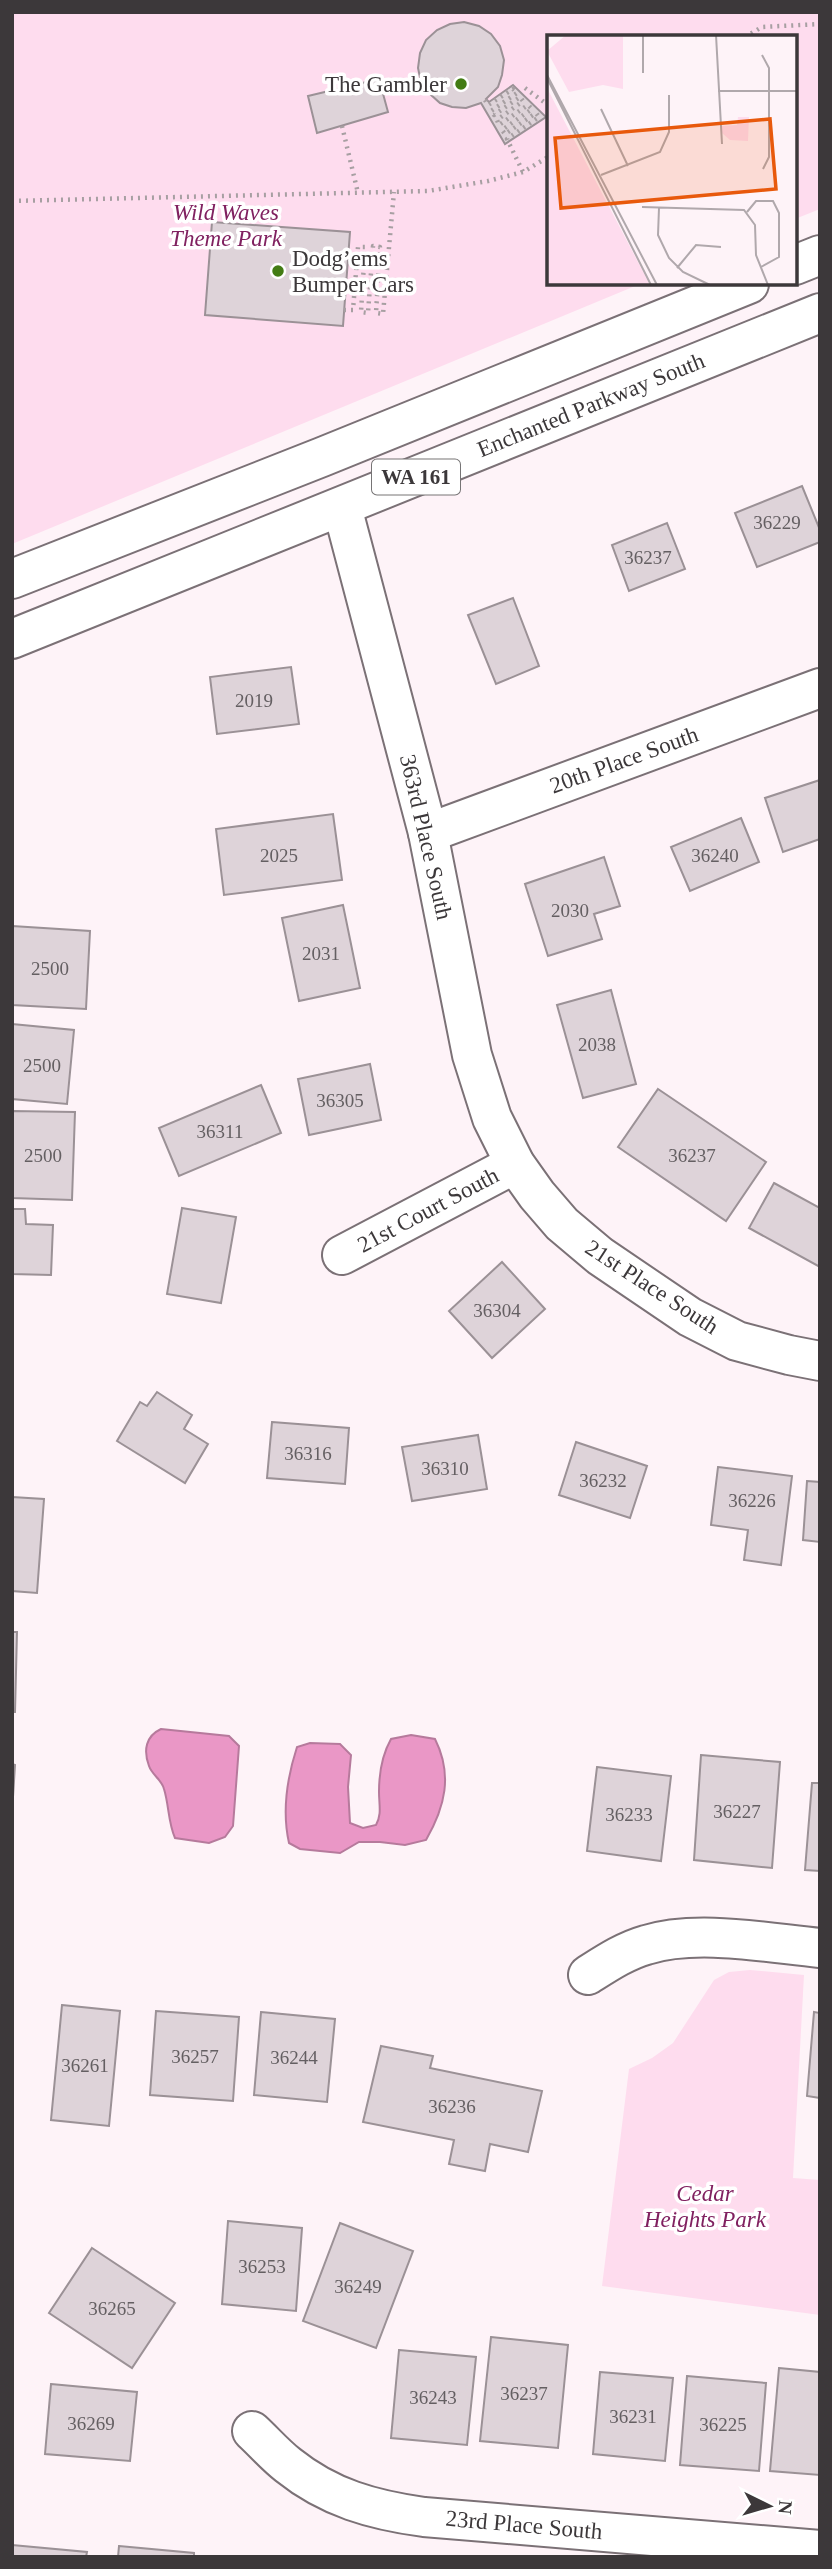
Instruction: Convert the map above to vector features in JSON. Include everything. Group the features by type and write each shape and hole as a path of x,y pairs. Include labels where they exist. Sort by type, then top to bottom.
{"street":[{"path":"797,264 820,255"},
{"name":"WA 161","path":"12,579 747,285"},
{"name":"Enchanted Parkway South","path":"12,639 820,313"},
{"path":"342,507 343,494 350,475 381,454 542,390 559,361"},
{"name":"363rd Place South","path":"342,507 428,833 472,1055 492,1118 515,1164"},
{"name":"20th Place South","path":"428,833 820,688"},
{"name":"21st Court South","path":"342,1255 515,1164"},
{"name":"21st Place South","path":"515,1164 562,1224 600,1256 690,1317 737,1341 820,1360"},
{"path":"588,1975 618,1956 647,1944 677,1939 720,1939 820,1948"},
{"name":"23rd Place South","path":"253,2431 287,2465 320,2487 380,2511 820,2550"}],"path":[{"path":"749,35 762,27 820,24"},
{"path":"525,88 547,104"},
{"path":"485,100 488,106 513,89 517,93 491,111 494,115 520,97 523,101 496,120 499,125 528,105 532,109 502,130 505,134 536,113 539,117 508,139 523,172"},
{"path":"342,126 358,193"},
{"path":"12,201 428,191 523,172 547,158"},
{"path":"344,310 353,310 358,247 365,247 361,312 368,313 373,246 380,247 376,313 383,314 394,192"}],"green space":[{"name":"Wild Waves Theme Park","path":"12,12 820,12 820,209 797,218 797,35 547,35 547,285 638,285 12,544"},
{"name":"Cedar Heights Park","path":"750,1970 804,1975 793,2178 820,2180 820,2315 602,2286 629,2069 652,2058 673,2043 714,1980 729,1972"}],"shaded area":[{"path":"161,1729 229,1736 239,1746 233,1826 225,1837 209,1843 175,1838 163,1786 150,1769 146,1754 152,1735"},
{"path":"411,1735 435,1739 444,1765 442,1803 426,1840 405,1845 359,1842 340,1853 300,1849 289,1843 287,1795 297,1747 310,1743 340,1744 351,1755 348,1787 350,1823 363,1828 376,1825 378,1821 380,1771 391,1739"}],"building":[{"name":"The Gambler","path":"464,22 479,26 491,34 500,46 504,60 498,87 486,99 489,102 513,85 546,117 505,144 481,103 466,108 440,103 421,82 418,68 420,53 426,40 437,30"},
{"path":"379,79 388,112 317,133 308,96"},
{"name":"Dodg’ems Bumper Cars","path":"212,222 350,232 343,326 205,315"},
{"path":"802,486 820,530 820,542 757,567 735,513"},
{"path":"667,523 685,569 629,591 612,545"},
{"path":"513,598 539,666 496,684 468,615"},
{"path":"291,667 299,724 217,734 210,677"},
{"path":"820,780 820,839 783,852 765,798"},
{"path":"333,814 342,880 224,895 216,829"},
{"path":"741,818 759,862 690,891 671,847"},
{"path":"604,857 620,906 594,914 602,939 548,956 525,884"},
{"path":"343,905 360,988 299,1001 282,918"},
{"path":"12,926 90,931 86,1009 12,1005"},
{"path":"611,990 636,1084 583,1098 557,1005"},
{"path":"12,1024 74,1030 67,1104 12,1099"},
{"path":"370,1064 381,1120 309,1135 298,1079"},
{"path":"261,1085 281,1133 179,1176 159,1128"},
{"path":"658,1089 766,1162 726,1221 618,1147"},
{"path":"12,1111 75,1112 72,1200 12,1198"},
{"path":"774,1183 820,1208 820,1267 749,1228"},
{"path":"182,1208 236,1217 221,1303 167,1294"},
{"path":"12,1209 25,1209 26,1224 53,1225 51,1275 12,1274"},
{"path":"502,1262 545,1309 492,1358 449,1311"},
{"path":"157,1392 192,1415 184,1429 208,1444 185,1483 117,1441 140,1402 147,1406"},
{"path":"272,1422 349,1428 345,1484 267,1478"},
{"path":"478,1435 487,1489 412,1501 402,1447"},
{"path":"576,1442 647,1466 630,1518 559,1495"},
{"path":"718,1467 792,1476 781,1565 744,1560 748,1530 711,1525"},
{"path":"807,1481 820,1482 820,1542 803,1540"},
{"path":"12,1497 44,1499 37,1593 12,1591"},
{"path":"12,1632 17,1632 15,1712 12,1712"},
{"path":"701,1755 780,1762 772,1868 694,1860"},
{"path":"12,1764 15,1765 12,1813"},
{"path":"597,1767 671,1776 661,1861 587,1851"},
{"path":"812,1783 820,1783 820,1871 805,1870"},
{"path":"62,2005 120,2011 109,2126 51,2120"},
{"path":"156,2011 239,2017 233,2101 150,2095"},
{"path":"261,2012 335,2019 327,2102 254,2095"},
{"path":"814,2012 820,2013 820,2098 807,2096"},
{"path":"381,2046 433,2056 430,2068 542,2091 528,2152 490,2144 485,2171 449,2164 454,2140 363,2122"},
{"path":"228,2221 302,2228 296,2311 222,2304"},
{"path":"340,2223 413,2251 376,2348 303,2321"},
{"path":"92,2248 175,2303 132,2368 49,2313"},
{"path":"491,2337 568,2345 558,2448 480,2441"},
{"path":"399,2350 476,2357 467,2445 391,2438"},
{"path":"779,2368 820,2372 820,2475 770,2471"},
{"path":"600,2372 673,2378 665,2461 593,2454"},
{"path":"687,2376 766,2383 759,2471 680,2465"},
{"path":"51,2384 137,2392 130,2461 45,2454"},
{"path":"12,2545 87,2552 86,2557 12,2557"},
{"path":"119,2546 194,2553 194,2557 118,2557"}],"place":[{"name":"The Gambler","path":"461,84"},
{"name":"Dodg’ems Bumper Cars","path":"278,271"}]}
